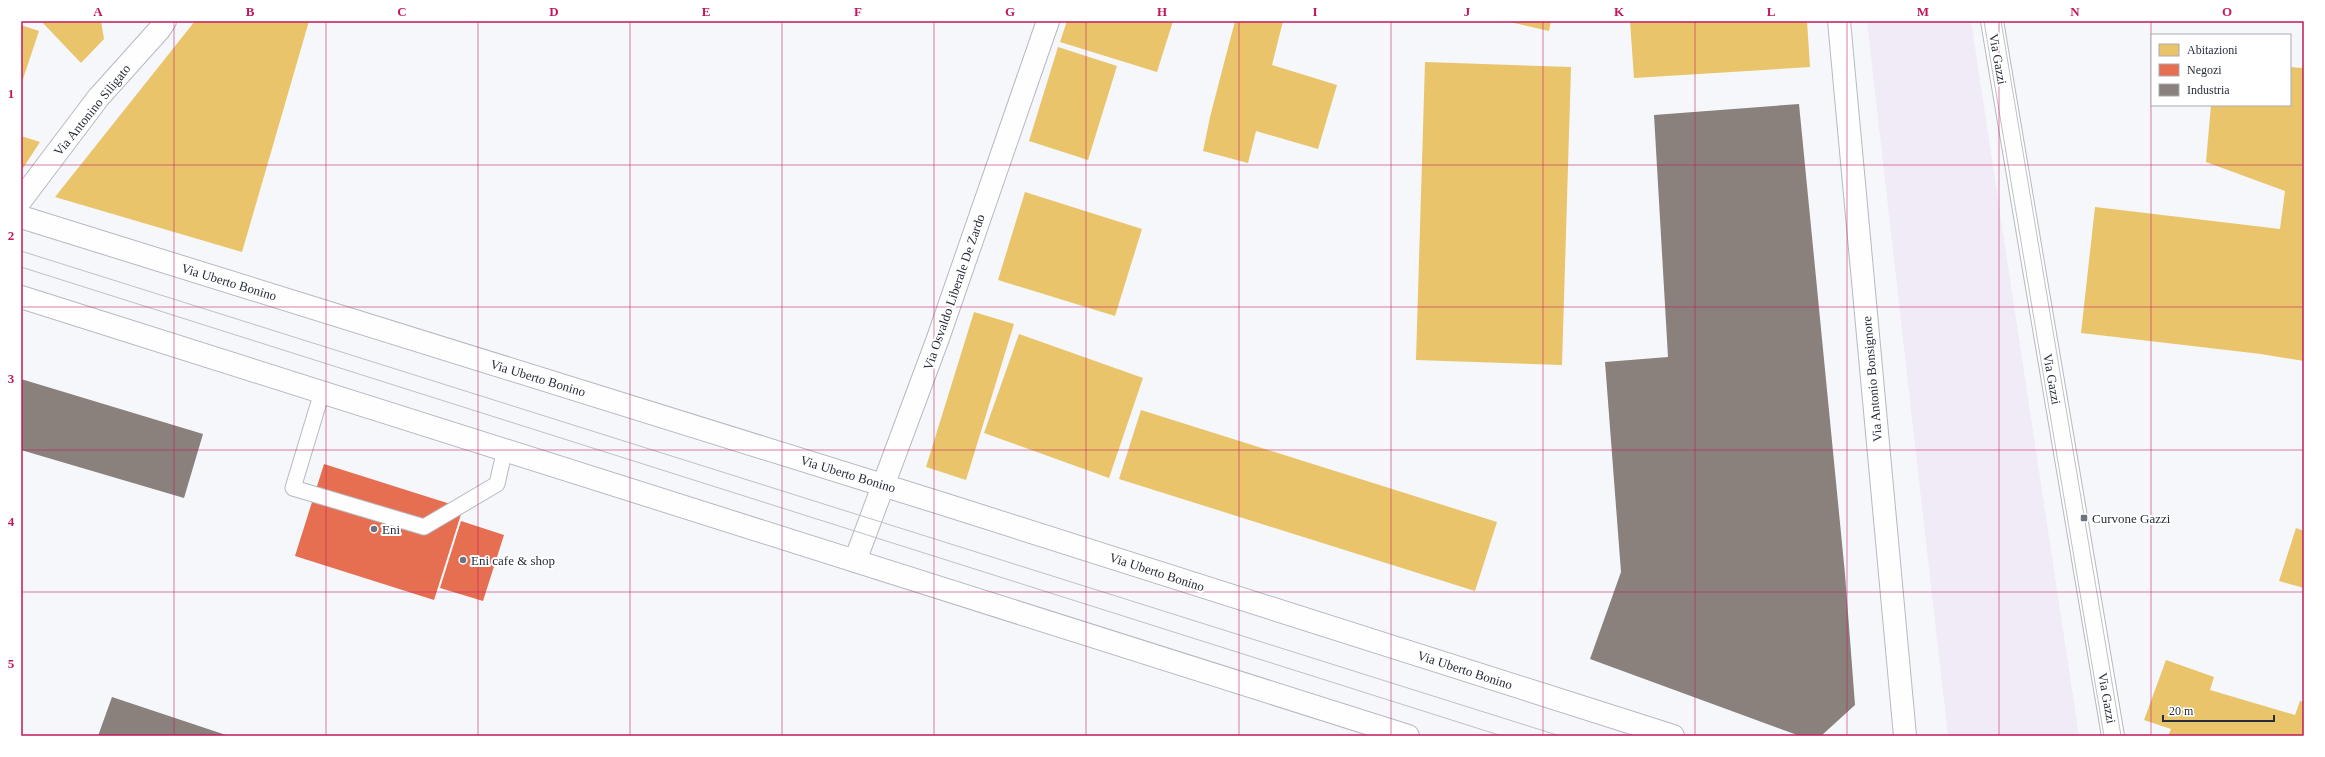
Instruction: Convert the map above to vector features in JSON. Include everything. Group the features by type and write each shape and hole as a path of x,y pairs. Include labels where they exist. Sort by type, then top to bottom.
{"main road":[{"name":"Via Antonino Siligato","path":"21,200 98,98 159,30 164,21"},
{"name":"Via Osvaldo Liberale De Zardo","path":"855,561 937,341 1048,21"},
{"name":"Via Antonio Bonsignore","path":"1839,21 1905,736"},
{"name":"Via Gazzi","path":"1992,21 2113,736"},
{"name":"Via Uberto Bonino","path":"21,217 883,485 1673,736"},
{"path":"21,297 1408,736"}],"lane":[{"path":"322,392 293,488 424,528 497,484 505,449"}],"shaded area":[{"path":"1867,21 1971,21 2079,736 1948,736"}],"building: Abitazioni":[{"path":"41,21 101,21 104,39 81,63"},
{"path":"195,21 309,21 242,252 55,197"},
{"path":"1067,21 1173,21 1157,72 1060,42"},
{"path":"1235,21 1283,21 1272,65 1337,85 1318,149 1256,131 1248,163 1203,151 1210,117"},
{"path":"1506,21 1551,21 1549,31"},
{"path":"1630,21 1807,21 1810,67 1634,78"},
{"path":"21,25 39,31 21,85"},
{"path":"1058,47 1117,66 1088,160 1029,141"},
{"path":"1425,62 1571,67 1562,365 1416,360"},
{"path":"2303,63 2304,361 2261,354 2081,333 2095,207 2280,229 2285,191 2206,162 2211,106 2291,106 2291,67 2302,68"},
{"path":"21,136 40,142 21,171"},
{"path":"1025,192 1142,229 1115,316 998,280"},
{"path":"974,312 1014,324 966,480 926,467"},
{"path":"1019,334 1143,378 1109,478 984,433"},
{"path":"1141,410 1497,522 1475,591 1119,479"},
{"path":"2296,528 2304,531 2304,588 2279,581"},
{"path":"2166,660 2214,677 2210,690 2295,715 2300,701 2304,702 2304,736 2168,736 2171,729 2144,720"}],"building: Negozi":[{"path":"324,464 463,508 434,600 295,556"},
{"path":"461,521 504,535 483,601 440,588"}],"building: Industria":[{"path":"1799,104 1845,574 1855,705 1821,736 1800,736 1590,659 1621,572 1605,362 1668,357 1654,115"},
{"path":"21,379 203,434 184,498 21,450"},
{"path":"112,697 229,736 98,736"}],"tram line":[{"path":"1984,21 2104,736"},
{"path":"2001,21 2121,736"},
{"path":"21,251 1560,736"},
{"path":"21,267 1502,736"}],"place":[{"name":"Curvone Gazzi","path":"2084,518"},
{"name":"Eni","path":"374,529"},
{"name":"Eni cafe & shop","path":"463,560"}]}
